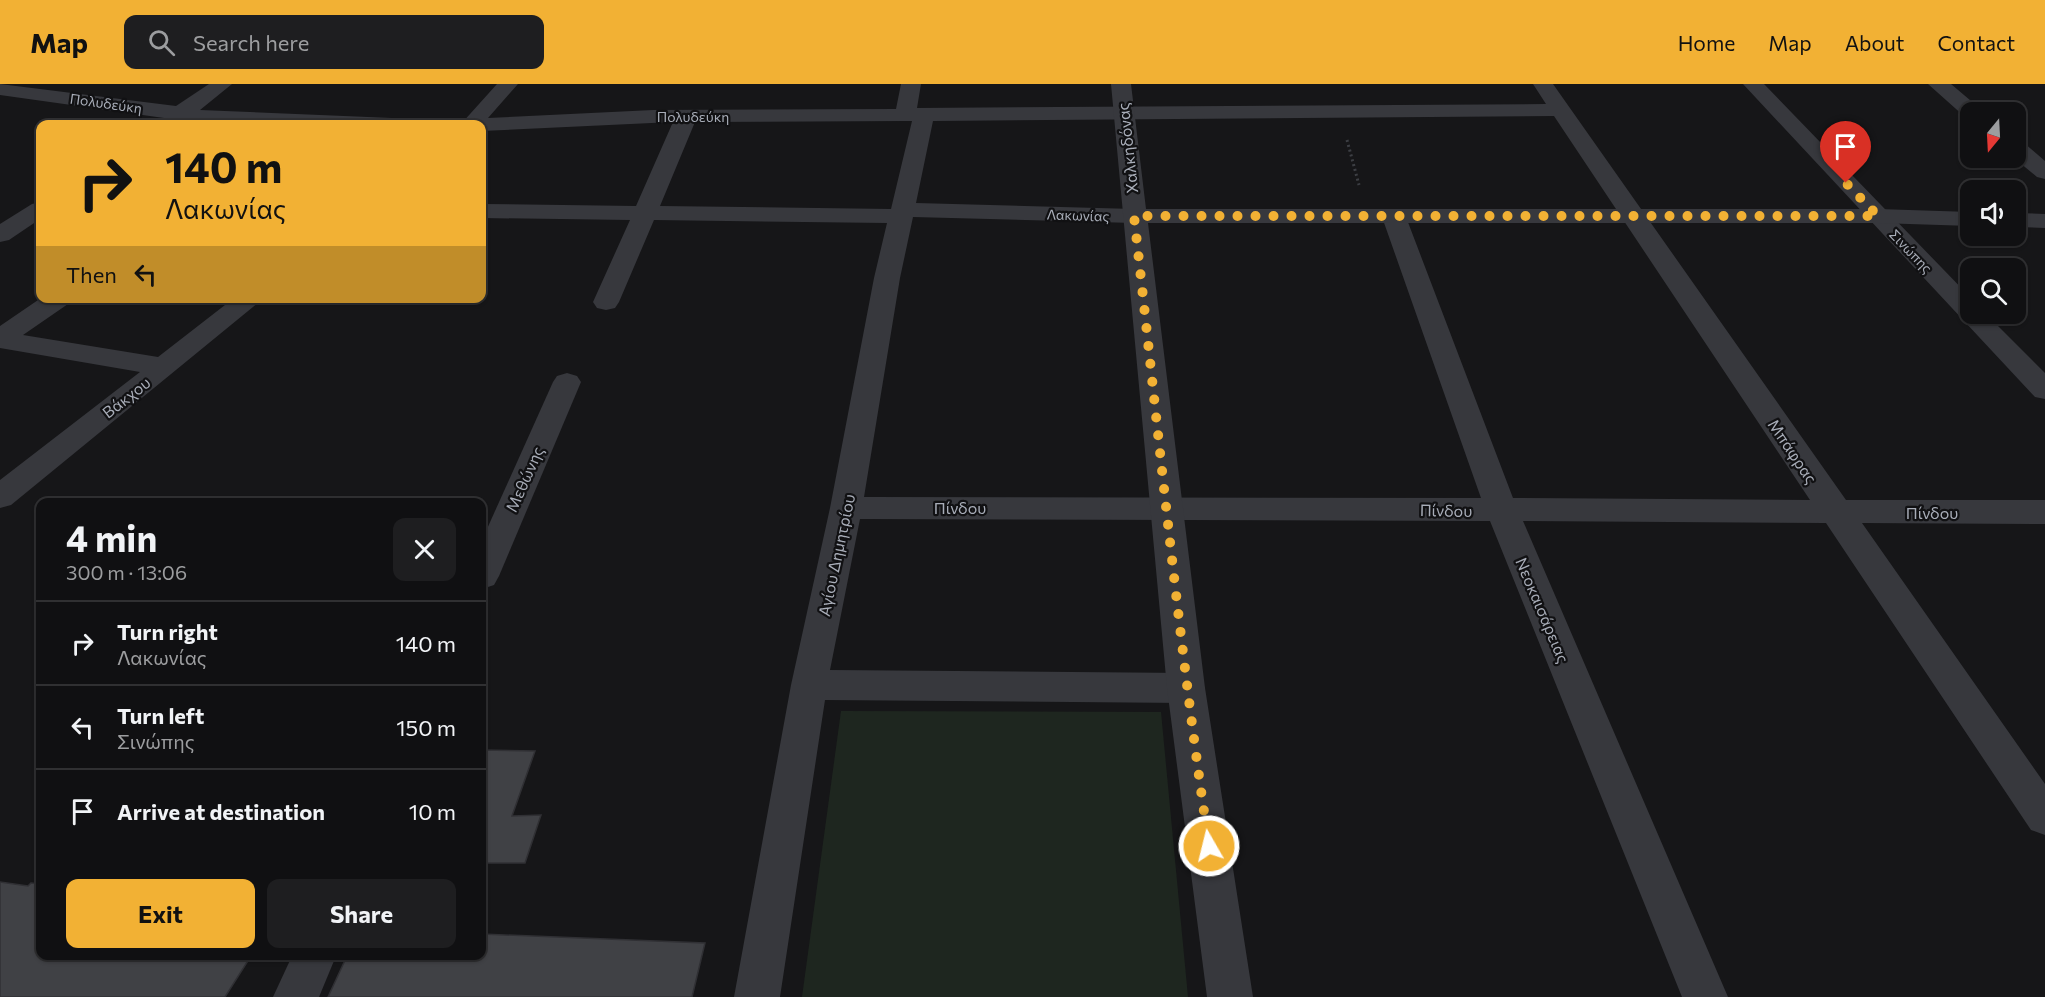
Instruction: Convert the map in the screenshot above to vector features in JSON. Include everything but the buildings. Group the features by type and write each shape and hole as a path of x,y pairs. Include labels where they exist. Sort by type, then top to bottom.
{"street":[{"path":"173,119 222,84"},
{"path":"475,120 508,84"},
{"name":"Αγίου Δημητρίου","path":"757,997 808,685 846,508 881,309 903,213 915,115 911,84"},
{"name":"Χαλκηδόνας","path":"1121,84 1186,688 1230,997"},
{"name":"Μπάφρας","path":"1543,84 2045,817"},
{"name":"Σινώπης","path":"1753,84 1960,302"},
{"path":"1938,84 1960,102"},
{"name":"Πολυδεύκη","path":"0,89 173,119 207,117 286,120"},
{"name":"Πολυδεύκη","path":"486,125 609,117 1124,113 1340,101 1561,110"},
{"path":"606,302 687,116"},
{"path":"2026,156 2045,172"},
{"path":"4,233 36,211"},
{"name":"Λακωνίας","path":"486,211 1382,217 1878,216 1960,219"},
{"name":"Νεοκαισάρειας","path":"1382,217 1705,997"},
{"path":"2026,220 2045,220"},
{"path":"4,233 36,235"},
{"path":"0,339 52,303"},
{"name":"Βάκχου","path":"3,491 245,303"},
{"name":"Σινώπης","path":"1982,324 2045,390"},
{"path":"0,339 164,367"},
{"name":"Μεθώνης","path":"486,567 567,382"},
{"name":"Πίνδου","path":"846,508 1168,507 1502,511 2045,512"},
{"path":"808,685 1186,688"},
{"path":"296,997 312,960"}],"path":[{"path":"1340,101 1349,154 1382,217"}],"shaded area":[{"path":"841,711 1161,712 1188,997 802,997"}],"route":[{"path":"1209,846 1186,688 1168,507 1134,216 1878,216 1846,183"}]}
